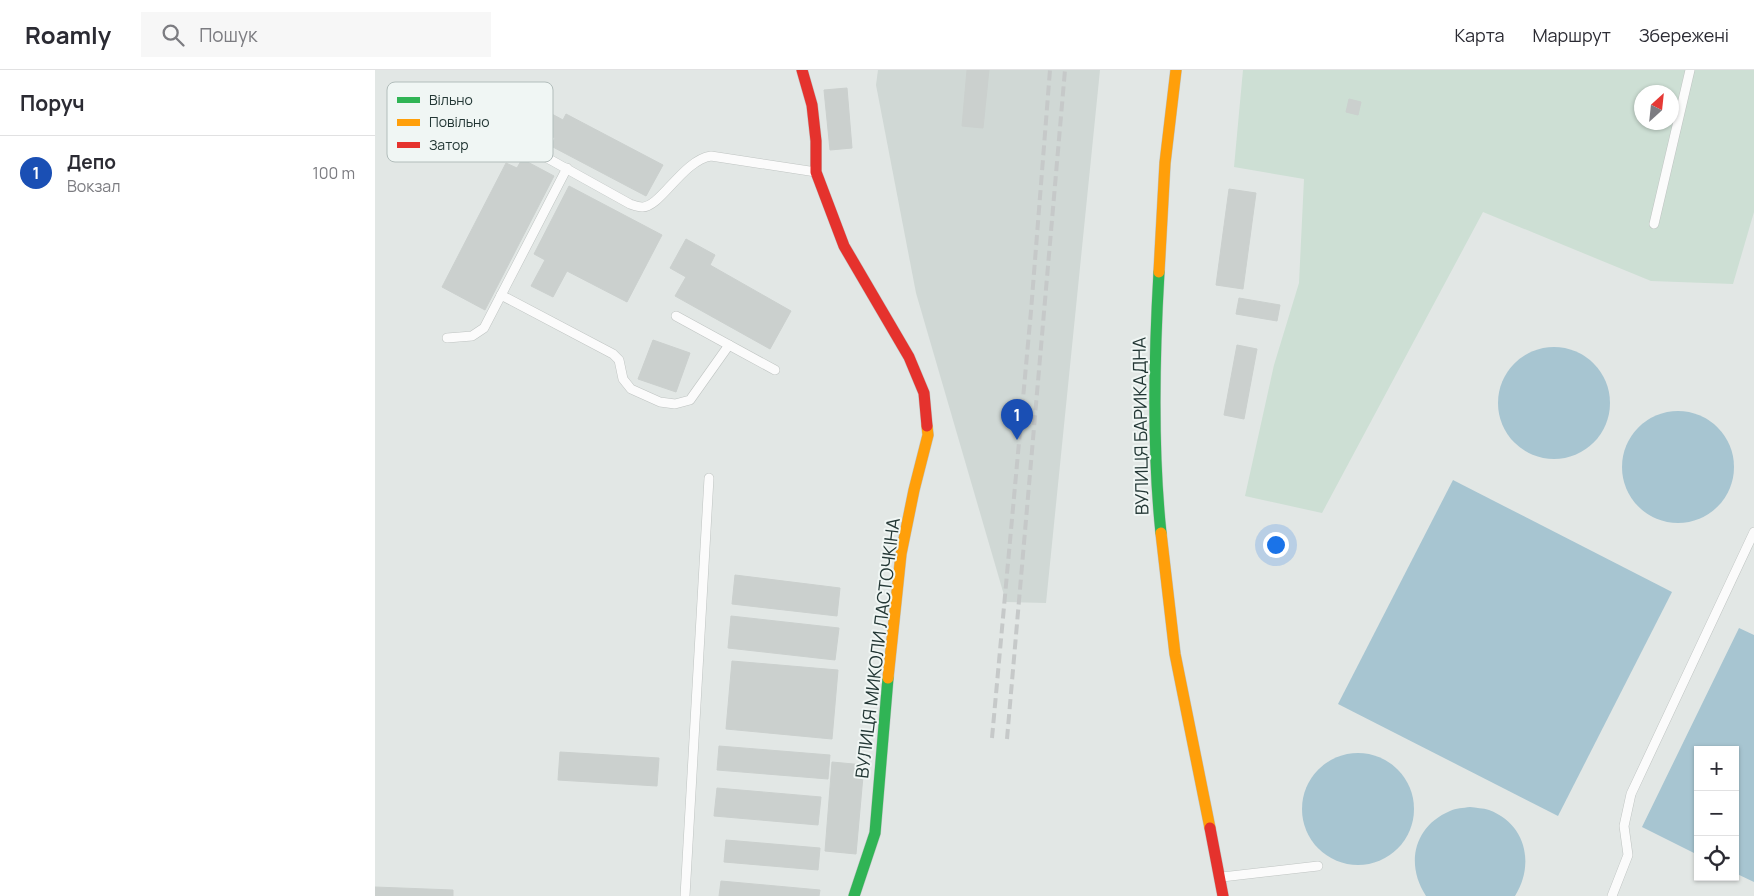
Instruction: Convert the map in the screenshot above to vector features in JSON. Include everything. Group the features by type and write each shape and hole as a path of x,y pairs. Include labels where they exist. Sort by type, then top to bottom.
{"street":[{"name":"ВУЛИЦЯ МИКОЛИ ЛАСТОЧКІНА","path":"802,70 812,105 816,141 816,172 844,246 878,301 913,366 924,393 928,435 901,554 886,693 875,833 853,896"},
{"name":"ВУЛИЦЯ БАРИКАДНА","path":"1176,70 1165,163 1156,324 1156,485 1175,654 1223,896"}],"lane":[{"path":"1654,224 1690,70"},
{"path":"553,160 630,204 643,207 652,204 693,163 711,156 816,172"},
{"path":"447,338 472,336 484,328 567,168"},
{"path":"501,295 613,354 619,360 623,380 631,389 660,402 675,404 690,400 729,345"},
{"path":"676,316 775,370"},
{"path":"685,896 709,478"},
{"path":"1612,896 1628,856 1624,826 1631,794 1754,532"},
{"path":"1219,877 1318,866"}],"shaded area":[{"path":"878,70 1100,70 1046,603 1006,602 916,293 876,85"}],"green space":[{"path":"1243,70 1754,70 1754,212 1733,284 1651,281 1483,212 1322,513 1245,496 1274,365 1299,283 1304,179 1234,167"}],"water":[{"path":"1554,347 1575,351 1593,364 1606,382 1610,403 1606,424 1593,442 1575,455 1554,459 1533,455 1515,442 1502,424 1498,403 1502,382 1515,364 1533,351"},
{"path":"1678,411 1699,415 1717,428 1730,446 1734,467 1730,488 1717,506 1699,519 1678,523 1657,519 1639,506 1626,488 1622,467 1626,446 1639,428 1657,415"},
{"path":"1453,480 1672,592 1558,816 1338,704"},
{"path":"1739,628 1754,635 1754,882 1739,875 1739,746 1694,746 1694,853 1642,827"},
{"path":"1358,753 1379,757 1397,770 1410,788 1414,809 1410,830 1397,848 1379,861 1358,865 1337,861 1319,848 1306,830 1302,809 1306,788 1319,770 1337,757"},
{"path":"1470,807 1482,808 1502,816 1519,835 1525,858 1525,871 1515,896 1426,896 1416,871 1415,859 1421,836 1428,826 1438,818 1452,810"}],"building":[{"path":"967,70 989,70 983,128 962,126"},
{"path":"847,88 852,148 830,150 824,90"},
{"path":"1349,99 1361,102 1358,115 1346,112"},
{"path":"566,114 663,165 646,196 553,147 555,138 553,137 553,115 563,120"},
{"path":"520,162 528,162 554,176 485,310 442,287 506,163 517,168"},
{"path":"569,186 662,235 627,302 567,271 553,297 531,286 545,260 534,254"},
{"path":"1229,189 1256,193 1243,289 1216,285"},
{"path":"686,239 715,255 710,265 791,311 770,349 675,296 686,277 670,268"},
{"path":"1239,298 1280,305 1277,321 1236,314"},
{"path":"653,340 690,353 676,392 638,379"},
{"path":"1237,345 1257,349 1244,419 1224,415"},
{"path":"735,575 840,588 837,616 732,604"},
{"path":"731,616 839,628 835,660 728,648"},
{"path":"732,661 838,670 832,739 726,729"},
{"path":"719,746 830,755 828,779 717,770"},
{"path":"560,752 659,758 657,786 558,780"},
{"path":"832,762 864,765 856,854 825,851"},
{"path":"717,788 821,797 818,825 714,816"},
{"path":"726,840 820,848 818,870 724,862"},
{"path":"721,881 820,890 819,896 719,896"},
{"path":"375,887 453,890 453,896 375,896"}],"railway":[{"path":"992,738 1031,311 1050,70"},
{"path":"1007,739 1065,70"}],"traffic: fast":[{"path":"1159,272 1155,436 1161,533"},
{"path":"854,896 875,833 888,678"}],"traffic: slow":[{"path":"1159,272 1165,163 1176,70"},
{"path":"888,678 901,554 928,435 927,426"},
{"path":"1161,533 1175,654 1210,828"}],"traffic: jam":[{"path":"802,70 812,105 816,141 816,172 844,246 909,357 924,393 927,426"},
{"path":"1210,828 1223,896"}],"place":[{"name":"Депо","path":"1017,440"}]}
